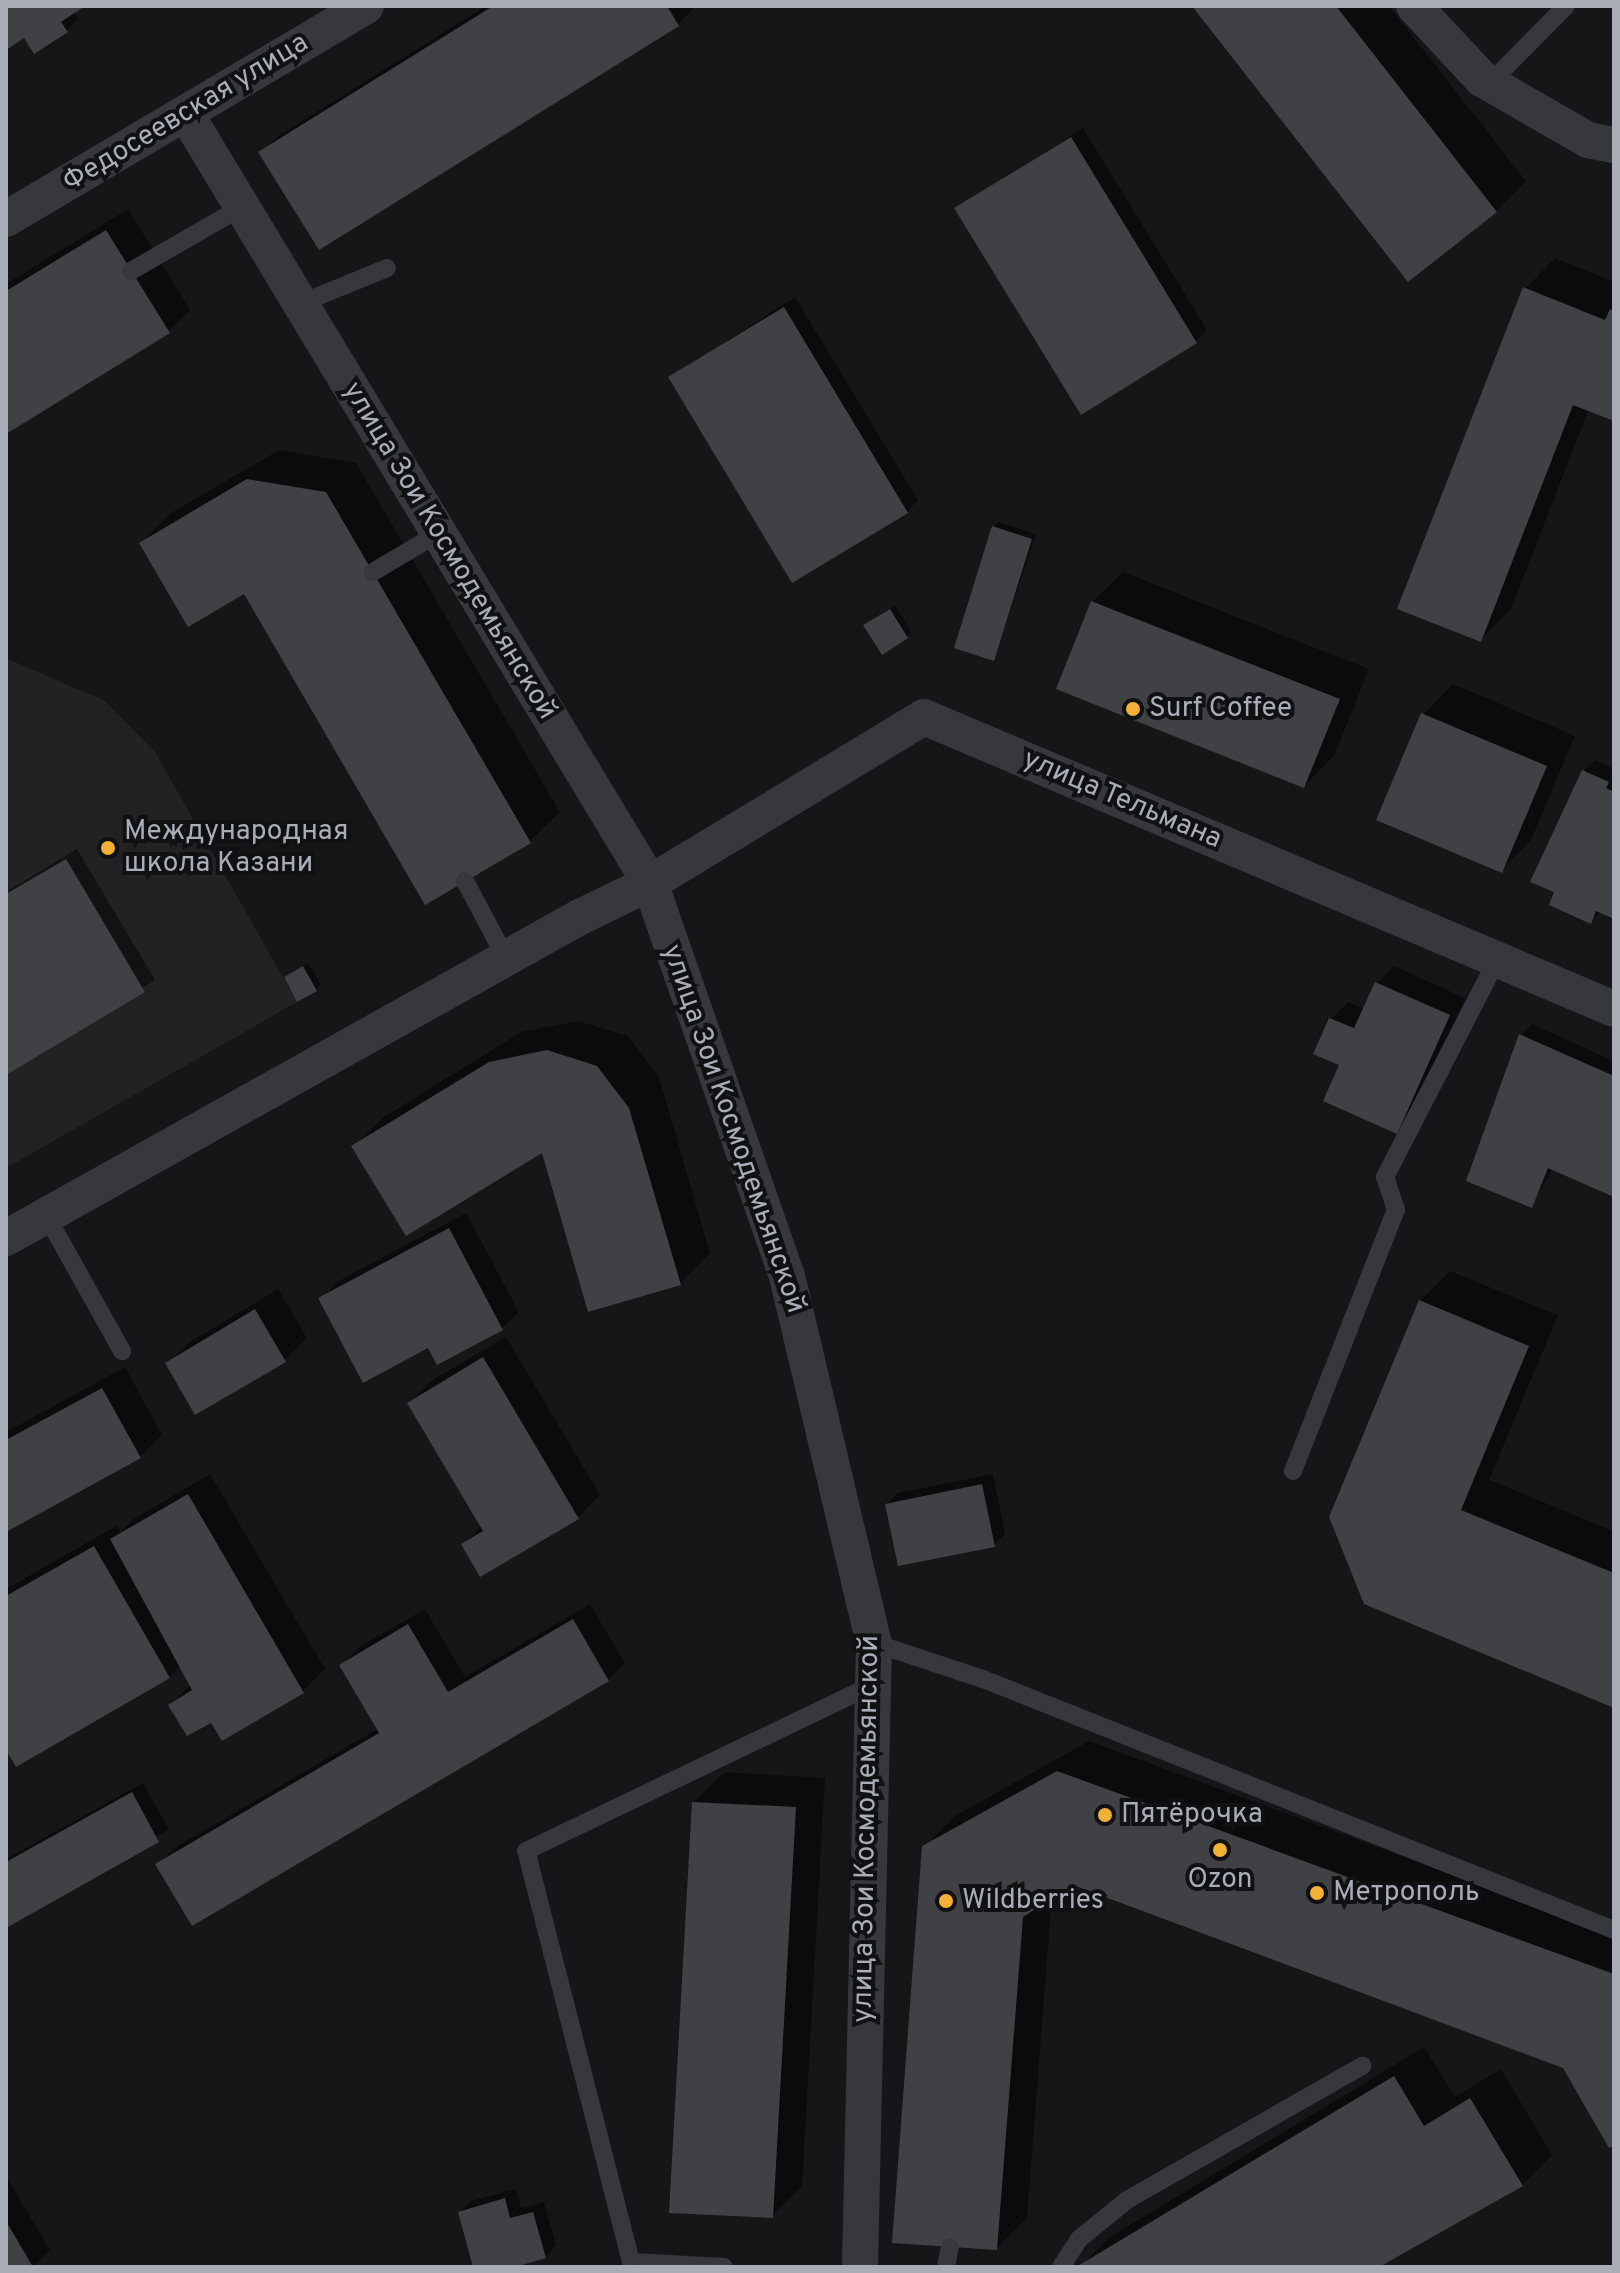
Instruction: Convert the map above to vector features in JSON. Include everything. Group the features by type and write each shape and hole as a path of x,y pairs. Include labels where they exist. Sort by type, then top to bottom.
{"street":[{"name":"Федосеевская улица","path":"6,219 366,6"},
{"path":"1414,6 1490,83 1588,140 1614,145"},
{"name":"улица Зои Космодемьянской","path":"186,114 650,883 787,1276 874,1643 860,2267"},
{"name":"улица Тельмана","path":"650,883 924,717 1614,1009"},
{"path":"6,1238 508,962 580,917 650,883"}],"lane":[{"path":"1490,83 1566,6"},
{"path":"131,271 242,207"},
{"path":"299,304 387,268"},
{"path":"373,572 439,533"},
{"path":"465,881 508,962"},
{"path":"1293,1471 1396,1210 1385,1177 1497,960"},
{"path":"46,1215 122,1351"},
{"path":"874,1643 983,1679 1614,1930"},
{"path":"724,2267 631,2262 526,1851 873,1685"},
{"path":"1061,2267 1079,2239 1127,2200 1362,2066"},
{"path":"946,2267 950,2247"}],"shaded area":[{"name":"Международная школа Казани","path":"6,658 105,701 155,752 297,1002 6,1168"}],"building":[{"path":"6,6 85,6 61,22 68,32 34,54 24,38 6,50"},
{"path":"493,6 667,6 679,26 319,250 258,152"},
{"path":"1192,6 1336,6 1497,212 1408,282"},
{"path":"1071,137 1197,343 1081,415 954,208"},
{"path":"106,230 170,333 6,434 6,291"},
{"path":"1523,287 1605,320 1610,309 1614,311 1614,421 1573,405 1481,642 1397,609"},
{"path":"784,307 908,513 792,583 668,377"},
{"path":"247,479 326,492 531,843 425,905 244,594 188,627 139,543"},
{"path":"992,526 1032,539 994,661 954,648"},
{"path":"1091,601 1340,699 1304,788 1056,689"},
{"path":"890,609 908,638 882,655 863,625"},
{"path":"1421,713 1547,766 1502,873 1376,820"},
{"path":"1582,770 1609,782 1606,788 1614,792 1614,919 1596,911 1591,924 1549,905 1554,892 1530,882"},
{"path":"66,859 145,992 6,1075 6,894"},
{"path":"303,966 317,991 297,1002 284,977"},
{"path":"1375,982 1450,1015 1397,1134 1323,1101 1339,1065 1313,1054 1329,1018 1354,1028"},
{"path":"1519,1034 1614,1076 1614,1197 1548,1168 1532,1208 1466,1181"},
{"path":"547,1050 597,1066 629,1108 681,1285 588,1312 542,1153 406,1236 351,1146 489,1062"},
{"path":"449,1228 503,1330 437,1365 428,1348 363,1383 318,1298"},
{"path":"1419,1300 1529,1346 1461,1510 1614,1573 1614,1708 1364,1604 1329,1517"},
{"path":"255,1309 286,1362 195,1415 165,1363"},
{"path":"483,1357 579,1519 480,1577 461,1544 483,1531 407,1403"},
{"path":"102,1388 141,1458 6,1532 6,1440"},
{"path":"982,1484 995,1547 898,1566 885,1504"},
{"path":"188,1494 304,1693 222,1741 211,1723 187,1736 168,1705 192,1690 110,1539"},
{"path":"94,1546 170,1678 16,1767 6,1750 6,1596"},
{"path":"573,1619 609,1681 192,1926 155,1864 379,1733 339,1665 408,1624 448,1692"},
{"path":"1057,1771 1614,1974 1614,2145 1609,2148 1563,2068 1073,1885 1023,1917 997,2250 892,2243 922,1846"},
{"path":"132,1792 159,1842 6,1928 6,1862"},
{"path":"692,1802 796,1807 773,2218 669,2213"},
{"path":"1394,2076 1424,2126 1470,2098 1523,2186 1379,2267 1076,2267"},
{"path":"505,2198 510,2218 533,2212 546,2258 515,2267 473,2267 458,2212"},
{"path":"6,2221 33,2267 6,2267"}],"place":[{"name":"Surf Coffee","path":"1133,709"},
{"name":"Международная школа Казани","path":"108,848"},
{"name":"Пятёрочка","path":"1105,1815"},
{"name":"Ozon","path":"1220,1850"},
{"name":"Метрополь","path":"1317,1893"},
{"name":"Wildberries","path":"946,1901"}]}
